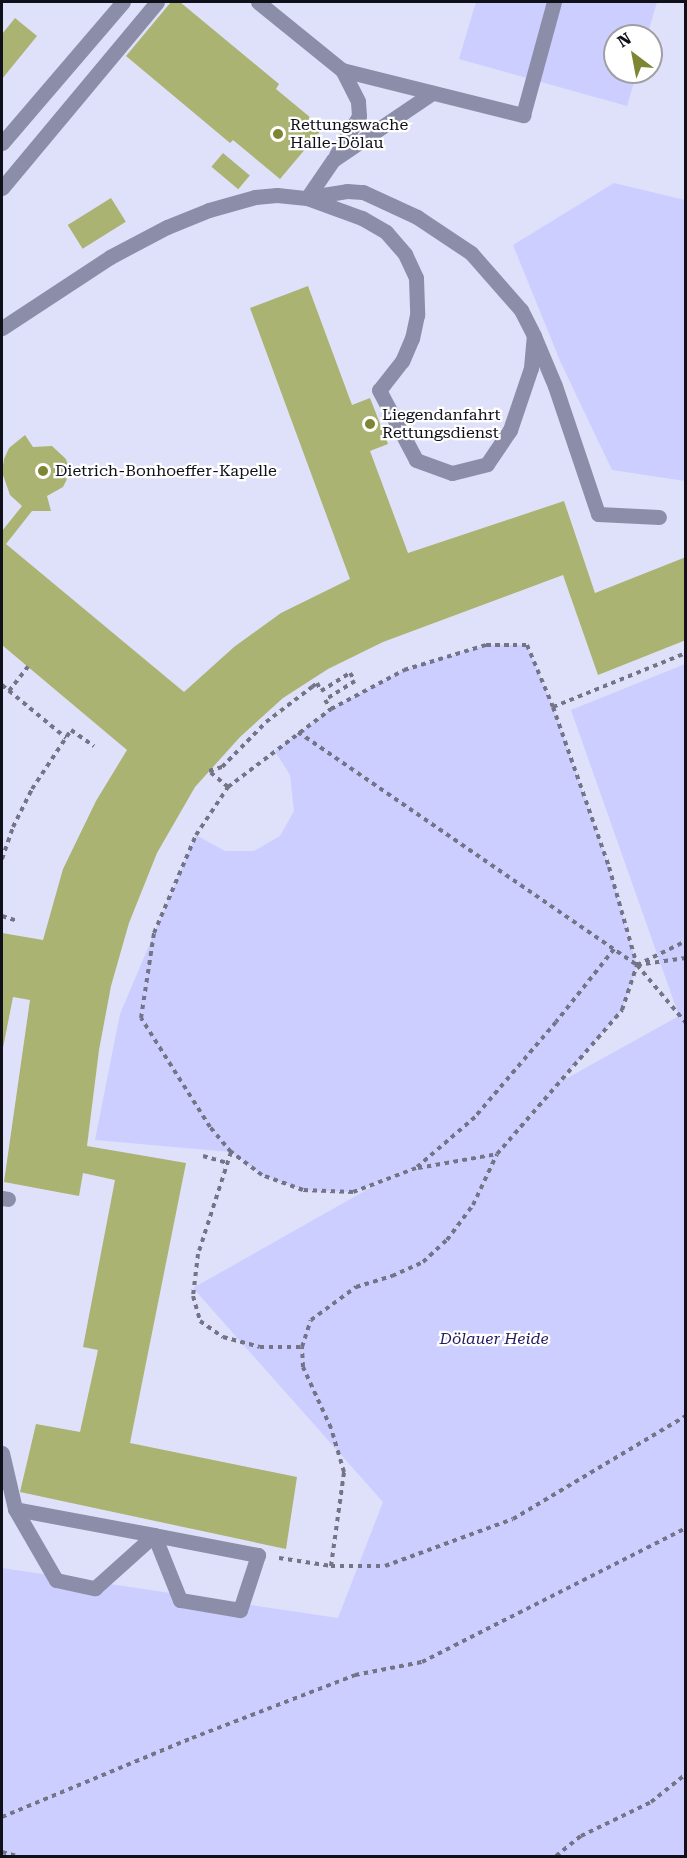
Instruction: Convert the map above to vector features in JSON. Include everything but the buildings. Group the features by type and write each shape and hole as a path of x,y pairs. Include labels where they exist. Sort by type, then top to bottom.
{"lane":[{"path":"2,143 123,2"},
{"path":"2,188 157,2"},
{"path":"258,2 342,70 358,101 359,116 307,198"},
{"path":"342,70 523,115 554,2"},
{"path":"333,160 432,93"},
{"path":"307,198 347,191 363,192 417,217 471,253 521,310 534,336 555,386 598,514 659,517"},
{"path":"2,328 110,257 167,227 209,210 255,197 277,195 307,198 362,218 386,232 405,254 416,278 418,295 412,338 402,361 379,390 416,460 452,473 487,464 510,430 531,368 534,336"},
{"path":"2,1453 15,1509 56,1580 94,1588 154,1535"},
{"path":"15,1509 154,1535 258,1555 240,1610 180,1600 154,1535"}],"path":[{"path":"331,1566 344,1472 331,1428 303,1367 302,1347 311,1320 356,1287 392,1276 423,1262 447,1240 473,1205 497,1154 622,1010 637,965 609,867 553,707 527,645 486,645 404,670 331,709 228,787 196,835 154,933 141,1018 210,1127 231,1152 262,1175 303,1190 353,1192 416,1168 497,1154"},
{"path":"553,707 686,653"},
{"path":"9,691 28,667"},
{"path":"228,787 209,771 222,766 266,722 317,683 321,691 350,673 355,681 326,700 331,709"},
{"path":"2,685 66,738"},
{"path":"2,859 13,827 32,789 71,729 94,746"},
{"path":"298,732 637,965 686,1023"},
{"path":"2,916 17,921"},
{"path":"637,965 686,941"},
{"path":"416,1168 475,1117 556,1022 614,949"},
{"path":"637,965 686,958"},
{"path":"231,1152 198,1254 193,1296 200,1321 223,1337 260,1347 302,1347"},
{"path":"203,1156 228,1163"},
{"path":"258,1555 331,1566 385,1566 513,1519 686,1416"},
{"path":"2,1817 192,1738 355,1675 422,1662 686,1528"},
{"path":"556,1857 580,1836 651,1802 686,1774"},
{"path":"2,1852 16,1857"}],"green space":[{"path":"476,2 657,2 651,24 603,24 603,84 633,84 627,106 459,59"},
{"path":"614,183 685,200 685,481 612,470 561,363 513,245"},
{"name":"Dölauer Heide","path":"486,645 527,645 553,707 609,867 637,965 622,1010 560,1082 679,1016 571,710 685,664 685,1856 2,1856 2,1568 338,1618 383,1502 193,1288 384,1180 353,1192 303,1190 262,1175 231,1152 95,1140 120,1014 196,835 225,851 254,851 280,836 294,811 290,775 275,751 331,709 404,670"}],"place":[{"name":"Rettungswache Halle-Dölau","path":"278,134"},
{"name":"Liegendanfahrt Rettungsdienst","path":"370,424"},
{"name":"Dietrich-Bonhoeffer-Kapelle","path":"43,471"}]}
